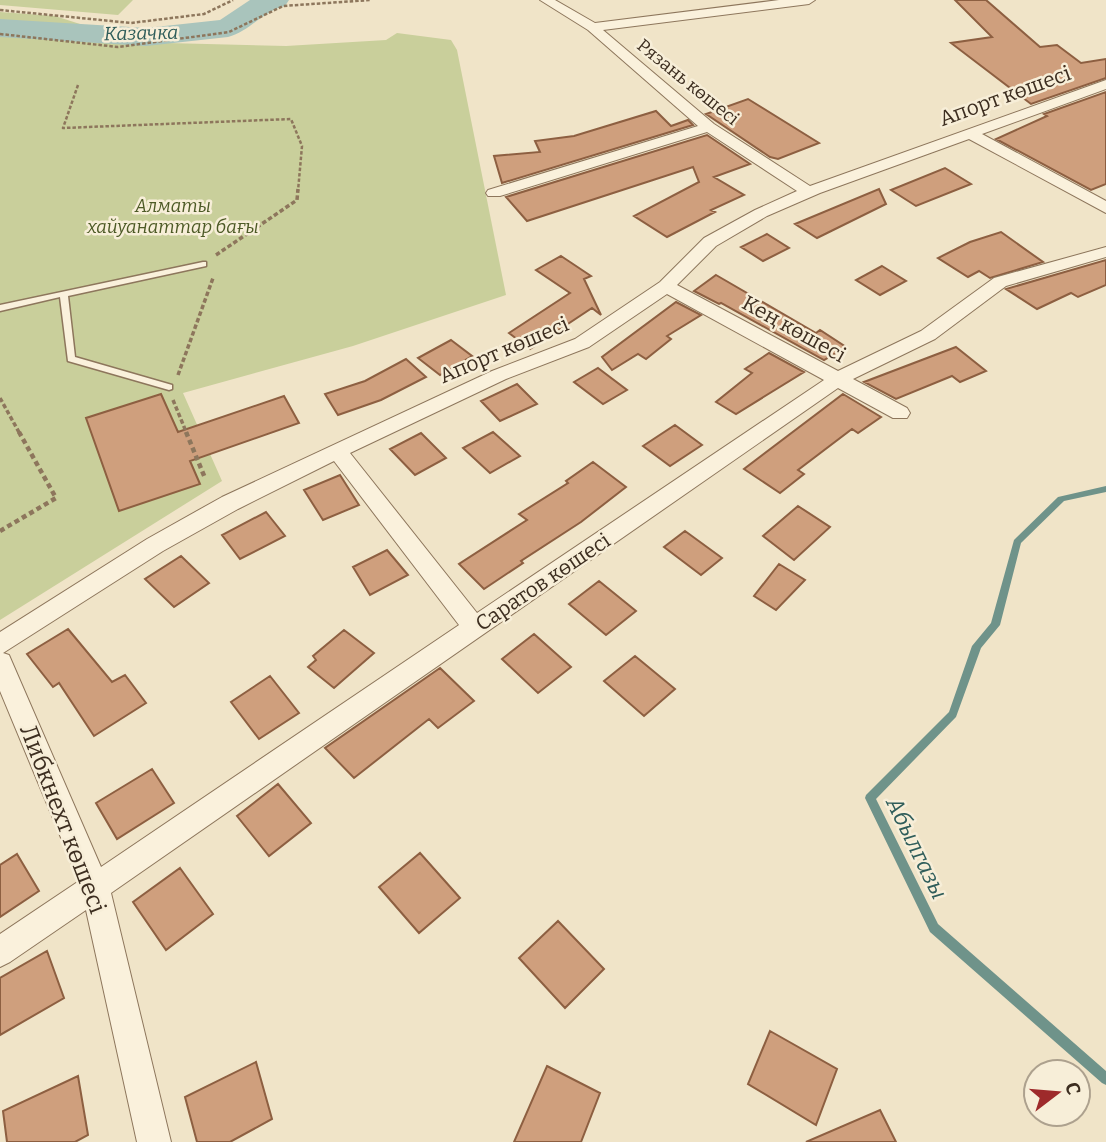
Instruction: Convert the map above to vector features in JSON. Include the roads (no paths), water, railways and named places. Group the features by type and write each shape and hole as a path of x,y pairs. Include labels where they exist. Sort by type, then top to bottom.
{"street":[{"name":"Рязань көшесі","path":"546,0 593,27 648,78 709,127 809,192"},
{"path":"593,27 809,0"},
{"name":"Апорт көшесі","path":"0,643 155,545 337,450 499,375 582,343 666,286 710,242 761,213 809,192 969,132 1106,85"},
{"path":"495,194 709,127"},
{"path":"969,132 1106,208"},
{"name":"Саратов көшесі","path":"0,952 96,889 838,379 928,335 1000,282 1106,252"},
{"name":"Кең көшесі","path":"666,286 900,413"},
{"path":"337,450 475,629"},
{"name":"Либкнехт көшесі","path":"0,662 96,889 154,1142"}],"lane":[{"path":"0,308 203,264"},
{"path":"64,294 71,359 169,387"}],"waterway":[{"name":"Казачка","path":"0,28 146,37 228,28 268,0 275,0"},
{"name":"Абылгазы","path":"1106,489 1061,499 1017,542 995,625 977,646 953,714 870,798 934,928 1106,1079"}],"park label":[{"name":"Алматы хайуанаттар бағы","path":"173,216"}]}
